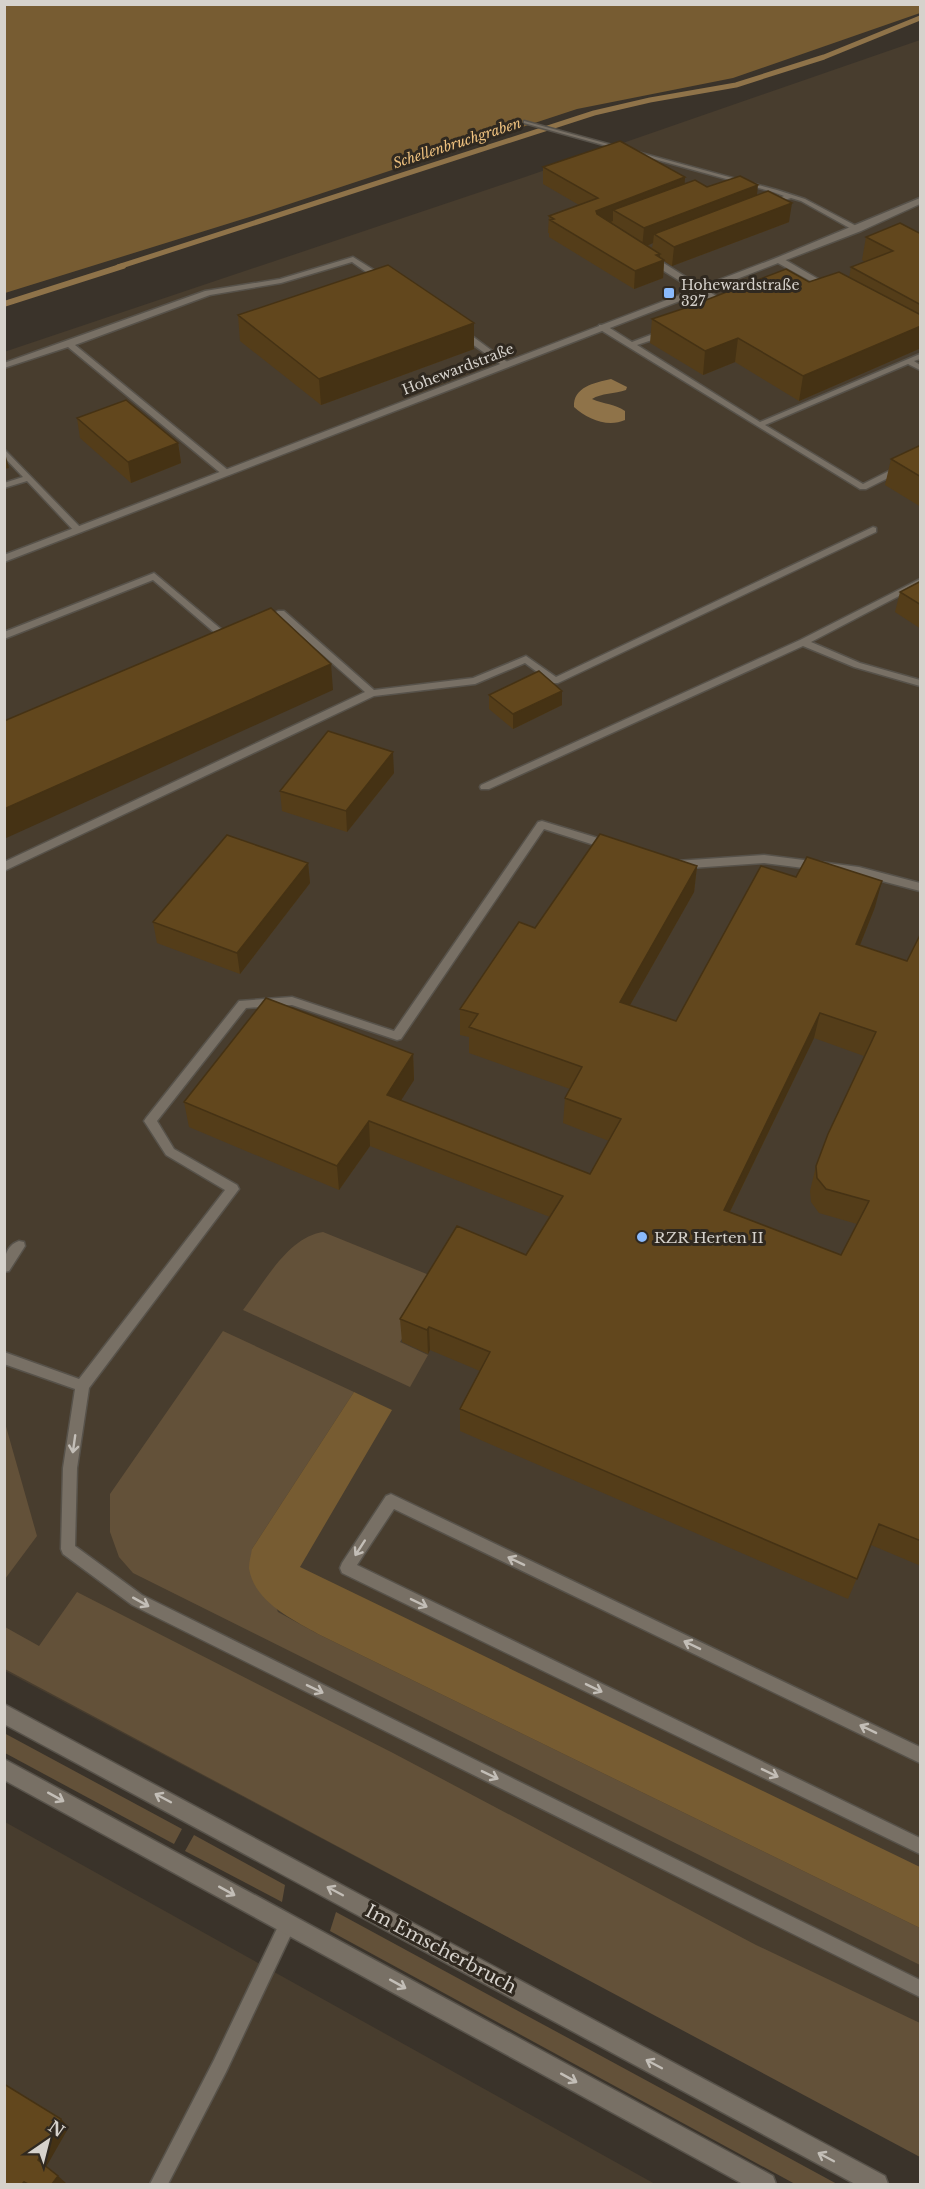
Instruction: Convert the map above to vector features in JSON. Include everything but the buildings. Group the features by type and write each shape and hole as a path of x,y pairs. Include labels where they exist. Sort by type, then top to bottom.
{"street":[{"name":"Hohewardstraße","path":"4,559 779,260 921,201"},
{"name":"Im Emscherbruch","path":"4,1713 877,2184"},
{"path":"4,1769 765,2184"}],"lane":[{"path":"526,122 790,196 858,229"},
{"path":"722,184 733,180"},
{"path":"758,208 790,196"},
{"path":"652,249 641,254 722,303 724,307 719,311"},
{"path":"4,366 208,293 281,281 353,259 392,286"},
{"path":"779,260 839,293"},
{"path":"451,326 506,364"},
{"path":"602,327 863,487 921,459"},
{"path":"631,345 675,328"},
{"path":"69,344 226,473"},
{"path":"759,424 921,356"},
{"path":"908,361 921,368"},
{"path":"4,451 78,530"},
{"path":"4,486 30,478"},
{"path":"4,867 372,693 475,681 526,659 555,681 873,530"},
{"path":"4,636 154,576 230,635 214,641"},
{"path":"485,787 802,642 921,582"},
{"path":"253,625 281,613 372,693"},
{"path":"802,642 857,664 921,683"},
{"path":"619,848 542,825 397,1036 292,1001 243,1004 150,1121 170,1152 233,1189 82,1386 70,1468 68,1549 137,1600 921,1989"},
{"path":"663,862 674,865 764,859 859,871 921,887"},
{"path":"4,1267 19,1246"},
{"path":"4,1358 82,1386"},
{"path":"921,1755 391,1501 347,1568 921,1846"},
{"path":"159,2184 220,2066 288,1924"}],"shaded area":[{"path":"5,5 920,5 920,13 733,78 577,109 256,215 5,293"},
{"path":"920,40 920,2155 5,1671 4,352 525,177"},
{"path":"611,379 627,387 626,390 592,399 614,405 625,411 625,420 605,423 585,415 574,407 581,390 592,384"},
{"path":"323,1232 439,1279 400,1342 428,1355 410,1387 243,1310 288,1252 299,1242"},
{"path":"223,1331 354,1392 252,1549 278,1612 318,1634 920,1928 920,1965 133,1573 119,1557 110,1532 110,1494"},
{"path":"354,1392 392,1410 300,1567 920,1867 920,1928 318,1634 266,1600 252,1580 249,1568 252,1549"},
{"path":"5,1423 37,1536 4,1579"},
{"path":"77,1592 393,1753 756,1945 920,2023 920,2157 5,1669 5,1627 39,1646"},
{"path":"4,1733 182,1829 174,1844 5,1753"},
{"path":"5,1822 655,2184 5,2184"},
{"path":"194,1835 285,1885 282,1902 185,1851"},
{"path":"336,1912 837,2184 795,2184 330,1931"}],"waterway":[{"name":"Schellenbruchgraben","path":"118,267 594,113 650,100 736,85 824,57 920,18"},
{"name":"Schellenbruchgraben","path":"4,304 123,266"}],"place":[{"name":"Hohewardstraße 327","path":"669,293"},
{"name":"RZR Herten II","path":"642,1237"}]}
